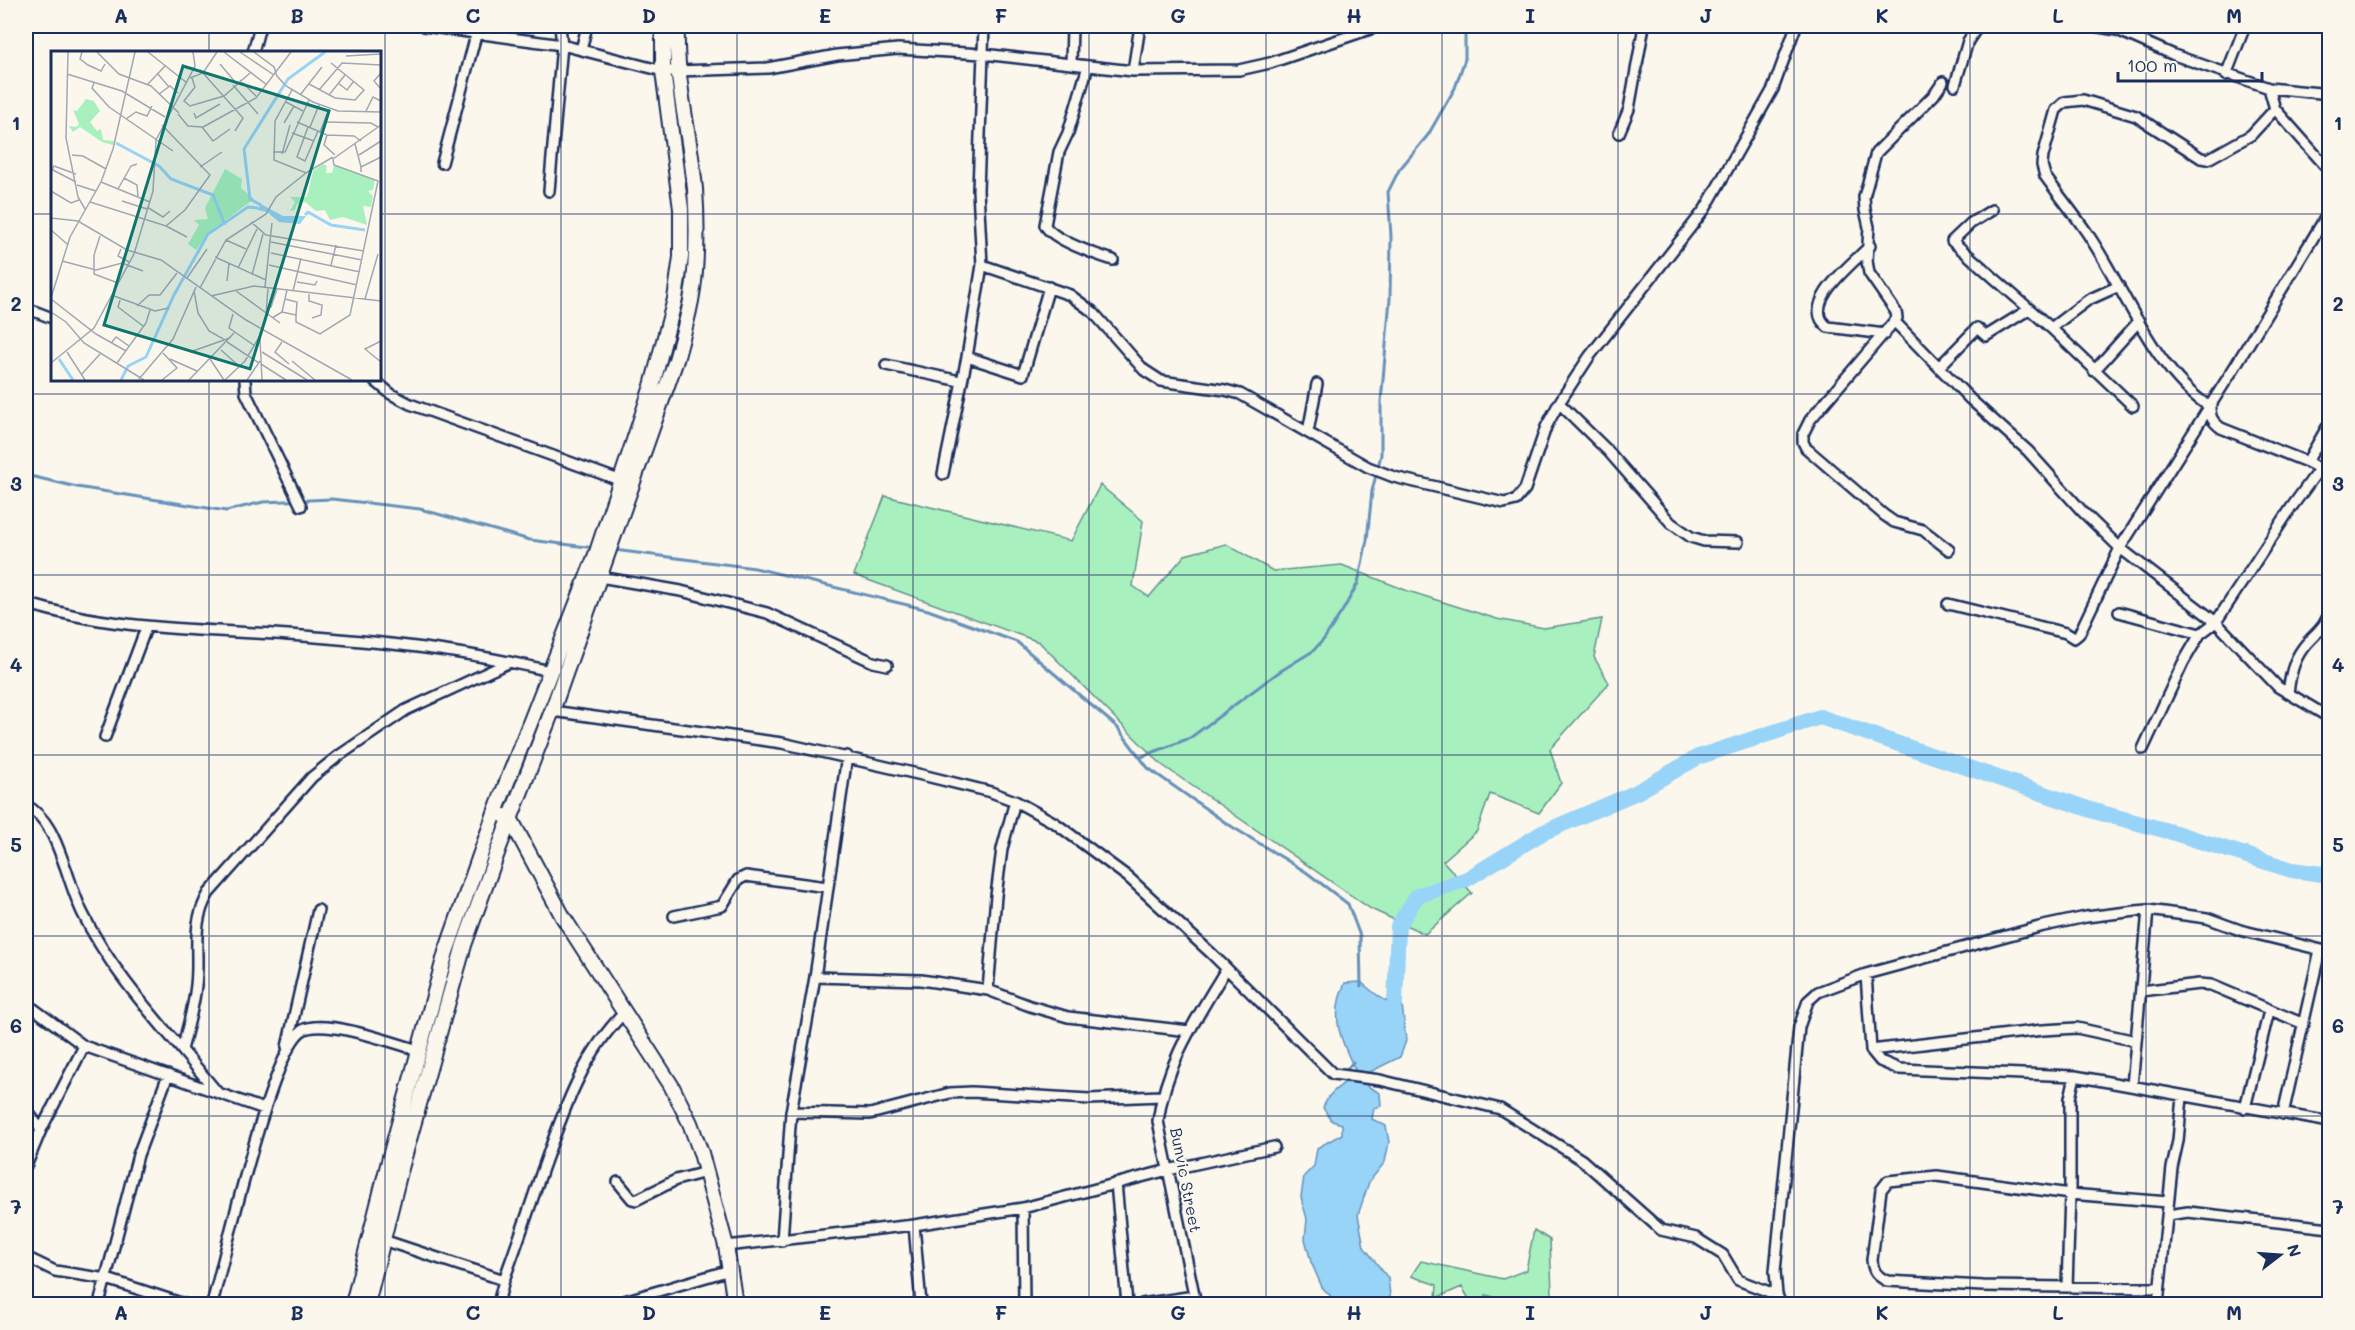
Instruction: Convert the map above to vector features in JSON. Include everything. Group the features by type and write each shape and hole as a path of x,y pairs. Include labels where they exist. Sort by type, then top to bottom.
{"main road":[{"path":"353,1305 418,1050 446,952 496,810 550,671 604,546 676,360 695,273 695,188 670,71 663,26"},
{"path":"367,1305 464,945 600,577 604,546 619,480 652,386 675,299 681,257 681,209 670,71 676,26"},
{"path":"496,810 510,818 563,917 671,1085 690,1123 726,1246 735,1305"}],"street":[{"path":"253,51 260,26"},
{"path":"424,26 562,45 670,71 768,68 837,55 915,49 983,54 1133,71 1239,70 1255,67 1379,26"},
{"path":"549,190 562,45 560,26"},
{"path":"581,50 587,26"},
{"path":"943,474 960,381 967,357 982,265 978,190 984,26"},
{"path":"1071,64 1072,26"},
{"path":"1133,71 1140,26"},
{"path":"1619,133 1629,109 1644,26"},
{"path":"982,265 1070,295 1093,312 1144,370 1161,381 1194,384 1240,394 1368,467 1394,477 1504,503 1516,500 1525,489 1546,427 1559,403 1589,357 1705,209 1773,89 1797,26"},
{"path":"1955,85 1968,40 1978,26"},
{"path":"2092,26 2118,28 2226,75 2268,88 2330,94"},
{"path":"2226,75 2245,26"},
{"path":"442,163 476,34"},
{"path":"1088,66 1068,133 1059,152 1045,225 1048,230 1068,241 1113,260"},
{"path":"1943,82 1934,95 1876,153 1864,197 1869,226 1870,246 1867,261 1869,273 1896,312 1896,322 1823,404 1803,434 1803,442 1806,448 1884,515 1894,522 1923,530 1949,550"},
{"path":"2268,88 2275,109 2330,171"},
{"path":"2210,406 2196,398 2176,379 2091,239 2045,176 2042,165 2043,156 2056,110 2065,102 2083,100 2124,112 2202,158 2208,159 2251,135 2275,109"},
{"path":"1992,210 1971,223 1952,241 2051,328 2133,406"},
{"path":"1948,604 2066,633 2074,638 2079,634 2120,549 2330,210"},
{"path":"1870,246 1825,293 1818,304 1818,314 1821,321 1828,327 1885,334"},
{"path":"2051,328 2088,300 2119,286"},
{"path":"967,357 1023,375 1049,287"},
{"path":"26,308 51,318"},
{"path":"1939,367 1977,328 1986,336 2028,310"},
{"path":"2094,371 2139,321"},
{"path":"1896,322 1970,399 2028,451 2071,500 2120,549 2216,622 2278,687 2330,718"},
{"path":"886,365 960,381"},
{"path":"245,381 246,393 301,506"},
{"path":"375,381 391,394 410,404 619,480"},
{"path":"1308,432 1317,384"},
{"path":"1559,403 1608,451 1671,523 1691,537 1704,541 1738,542"},
{"path":"2210,406 2210,417 2221,428 2307,462 2330,474"},
{"path":"2307,462 2330,422"},
{"path":"2143,749 2177,674 2200,634 2216,622 2320,468"},
{"path":"600,577 681,591 767,613 873,662 887,665"},
{"path":"26,603 53,612 146,628 351,640 420,647 550,671"},
{"path":"2288,693 2290,672 2302,648 2325,626 2330,608"},
{"path":"2119,612 2200,634"},
{"path":"105,737 146,628"},
{"path":"182,1050 196,987 197,925 200,908 209,893 312,777 337,757 406,710 510,662"},
{"path":"552,711 782,743 847,756 992,792 1015,801 1055,823 1128,877 1333,1074 1380,1080 1500,1109 1582,1160 1661,1230 1696,1238 1723,1255 1738,1280 1779,1300"},
{"path":"782,1241 791,1112 815,976 847,756"},
{"path":"988,990 1002,849 1015,801"},
{"path":"26,805 35,810 48,826 83,913 112,962 139,1000 217,1092"},
{"path":"674,916 722,906 738,880 746,876 828,886"},
{"path":"212,1305 264,1109 287,1049 318,910"},
{"path":"1779,1300 1775,1271 1799,1027 1808,1001 1818,992 1866,974 2039,927 2109,914 2148,910 2220,921 2240,930 2325,951 2304,1024 2283,1114"},
{"path":"2132,1086 2148,910"},
{"name":"Bunvic Street","path":"1195,1300 1158,1121 1161,1096 1169,1071 1189,1031 1226,969"},
{"path":"1866,974 1871,1050 1881,1061 1899,1069 2075,1076 2330,1122"},
{"path":"815,976 921,980 988,990 1068,1017 1189,1031"},
{"path":"2141,991 2199,984 2211,985 2304,1024"},
{"path":"26,1002 84,1046 264,1109"},
{"path":"2245,1108 2269,1011"},
{"path":"498,1305 504,1280 564,1110 599,1041 625,1012"},
{"path":"287,1049 302,1030 318,1026 369,1034 418,1050"},
{"path":"1871,1050 2077,1028 2136,1041"},
{"path":"26,1166 41,1130 84,1046"},
{"path":"99,1305 138,1155 168,1075"},
{"path":"2067,1287 2070,1098 2075,1076"},
{"path":"791,1112 870,1114 950,1093 972,1092 1089,1099 1161,1096"},
{"path":"2158,1305 2158,1288 2182,1097"},
{"path":"26,1109 41,1130"},
{"path":"726,1246 782,1241 1023,1208 1168,1170 1274,1147"},
{"path":"618,1182 632,1199 636,1200 676,1180 706,1172"},
{"path":"2158,1288 1983,1286 1887,1281 1873,1270 1872,1260 1881,1190 1888,1181 1937,1176 2070,1194 2168,1202"},
{"path":"1116,1183 1127,1305"},
{"path":"1023,1208 1024,1305"},
{"path":"2168,1215 2188,1212 2330,1228"},
{"path":"914,1224 921,1305"},
{"path":"383,1240 504,1280"},
{"path":"26,1257 55,1271 107,1279 184,1305"},
{"path":"614,1305 730,1270"},
{"path":"1142,1305 1195,1300"}],"green space":[{"path":"1100,485 1143,521 1133,586 1149,597 1185,555 1226,544 1273,571 1342,565 1408,591 1497,619 1544,628 1602,619 1594,657 1609,683 1550,749 1561,783 1539,813 1490,794 1477,831 1443,861 1472,893 1425,934 1371,909 1162,765 1039,642 854,575 885,496 1071,541"},
{"path":"1534,1230 1550,1240 1552,1294 1561,1304 1498,1304 1498,1298 1486,1295 1484,1304 1472,1304 1462,1287 1436,1298 1437,1285 1411,1276 1421,1261 1503,1279 1526,1270"}],"water":[{"path":"1361,982 1385,1000 1402,1004 1406,1041 1400,1057 1370,1072 1367,1086 1380,1093 1381,1106 1374,1108 1372,1119 1386,1126 1389,1142 1385,1162 1369,1182 1358,1215 1364,1247 1388,1278 1391,1304 1338,1304 1322,1287 1311,1262 1305,1239 1307,1219 1301,1197 1304,1176 1314,1166 1317,1148 1342,1134 1342,1124 1332,1121 1323,1108 1329,1096 1356,1072 1342,1039 1337,1018 1340,995 1345,983"}],"waterway":[{"path":"1141,757 1190,738 1279,672 1313,651 1324,639 1358,583 1367,540 1372,491 1381,455 1381,402 1390,299 1391,236 1388,192 1399,170 1428,135 1455,88 1465,59 1465,26"},
{"path":"26,475 77,487 226,511 263,502 332,499 420,509 530,540 595,548"},
{"path":"614,550 755,568 928,610 1017,642 1117,727 1148,768 1226,823 1306,872 1348,904 1360,936 1361,986"},
{"path":"1395,1004 1398,926 1417,896 1467,879 1542,833 1637,792 1698,757 1820,717 2094,811 2175,833 2292,870 2330,875"},
{"path":"1344,1073 1353,1062"}]}
